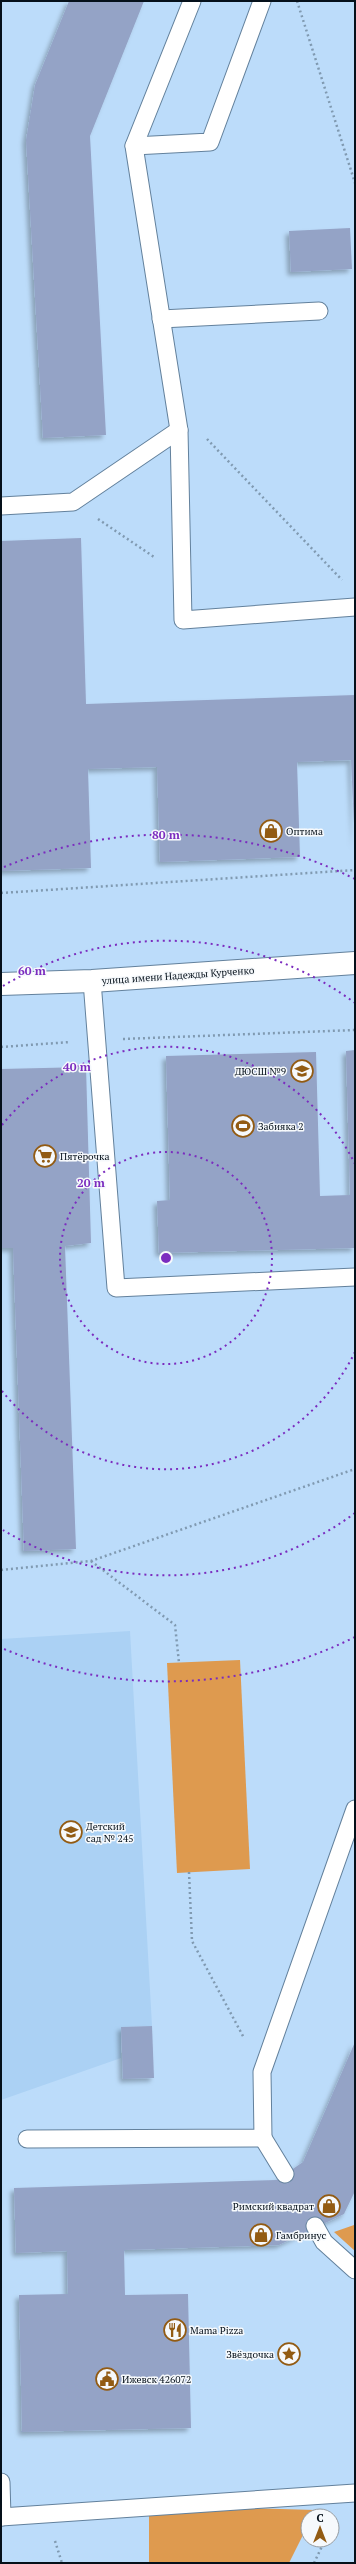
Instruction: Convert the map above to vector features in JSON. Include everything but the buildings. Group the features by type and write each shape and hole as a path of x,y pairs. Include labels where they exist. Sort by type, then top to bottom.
{"street":[{"name":"улица имени Надежды Курченко","path":"1,984 92,981 355,963"}],"lane":[{"path":"192,1 134,146 179,430 184,620 355,607"},
{"path":"134,146 210,142 262,1"},
{"path":"161,319 319,311"},
{"path":"1,506 73,502 179,430"},
{"path":"92,981 116,1288 355,1277"},
{"path":"285,2174 263,2138 262,2072 355,1809"},
{"path":"27,2139 263,2138"},
{"path":"315,2226 324,2242 355,2270"},
{"path":"1,2482 1,2517 355,2493"}],"path":[{"path":"297,1 355,183"},
{"path":"175,406 344,582"},
{"path":"73,502 182,576"},
{"path":"1,893 355,870"},
{"path":"1,1047 96,1040 355,1030"},
{"path":"1,1570 91,1560 355,1469"},
{"path":"91,1560 175,1625 179,1663"},
{"path":"189,1872 192,1941 262,2072"},
{"path":"314,2563 321,2548"}],"shaded area":[{"name":"Детский сад № 245","path":"130,1631 152,2026 121,2027 121,2058 1,2100 1,1639"},
{"path":"240,1660 250,1869 177,1873 167,1663"},
{"path":"355,2222 355,2251 334,2232 354,2225"},
{"path":"149,2505 300,2510 300,2541 289,2563 149,2563"}],"place":[{"name":"Оптима","path":"271,831"},
{"name":"ДЮСШ №9","path":"302,1071"},
{"name":"Забияка 2","path":"243,1126"},
{"name":"Пятёрочка","path":"45,1156"},
{"name":"Детский сад № 245","path":"71,1832"},
{"name":"Римский квадрат","path":"329,2206"},
{"name":"Гамбринус","path":"261,2235"},
{"name":"Mama Pizza","path":"175,2330"},
{"name":"Звёздочка","path":"289,2354"},
{"name":"Ижевск 426072","path":"107,2379"}]}
